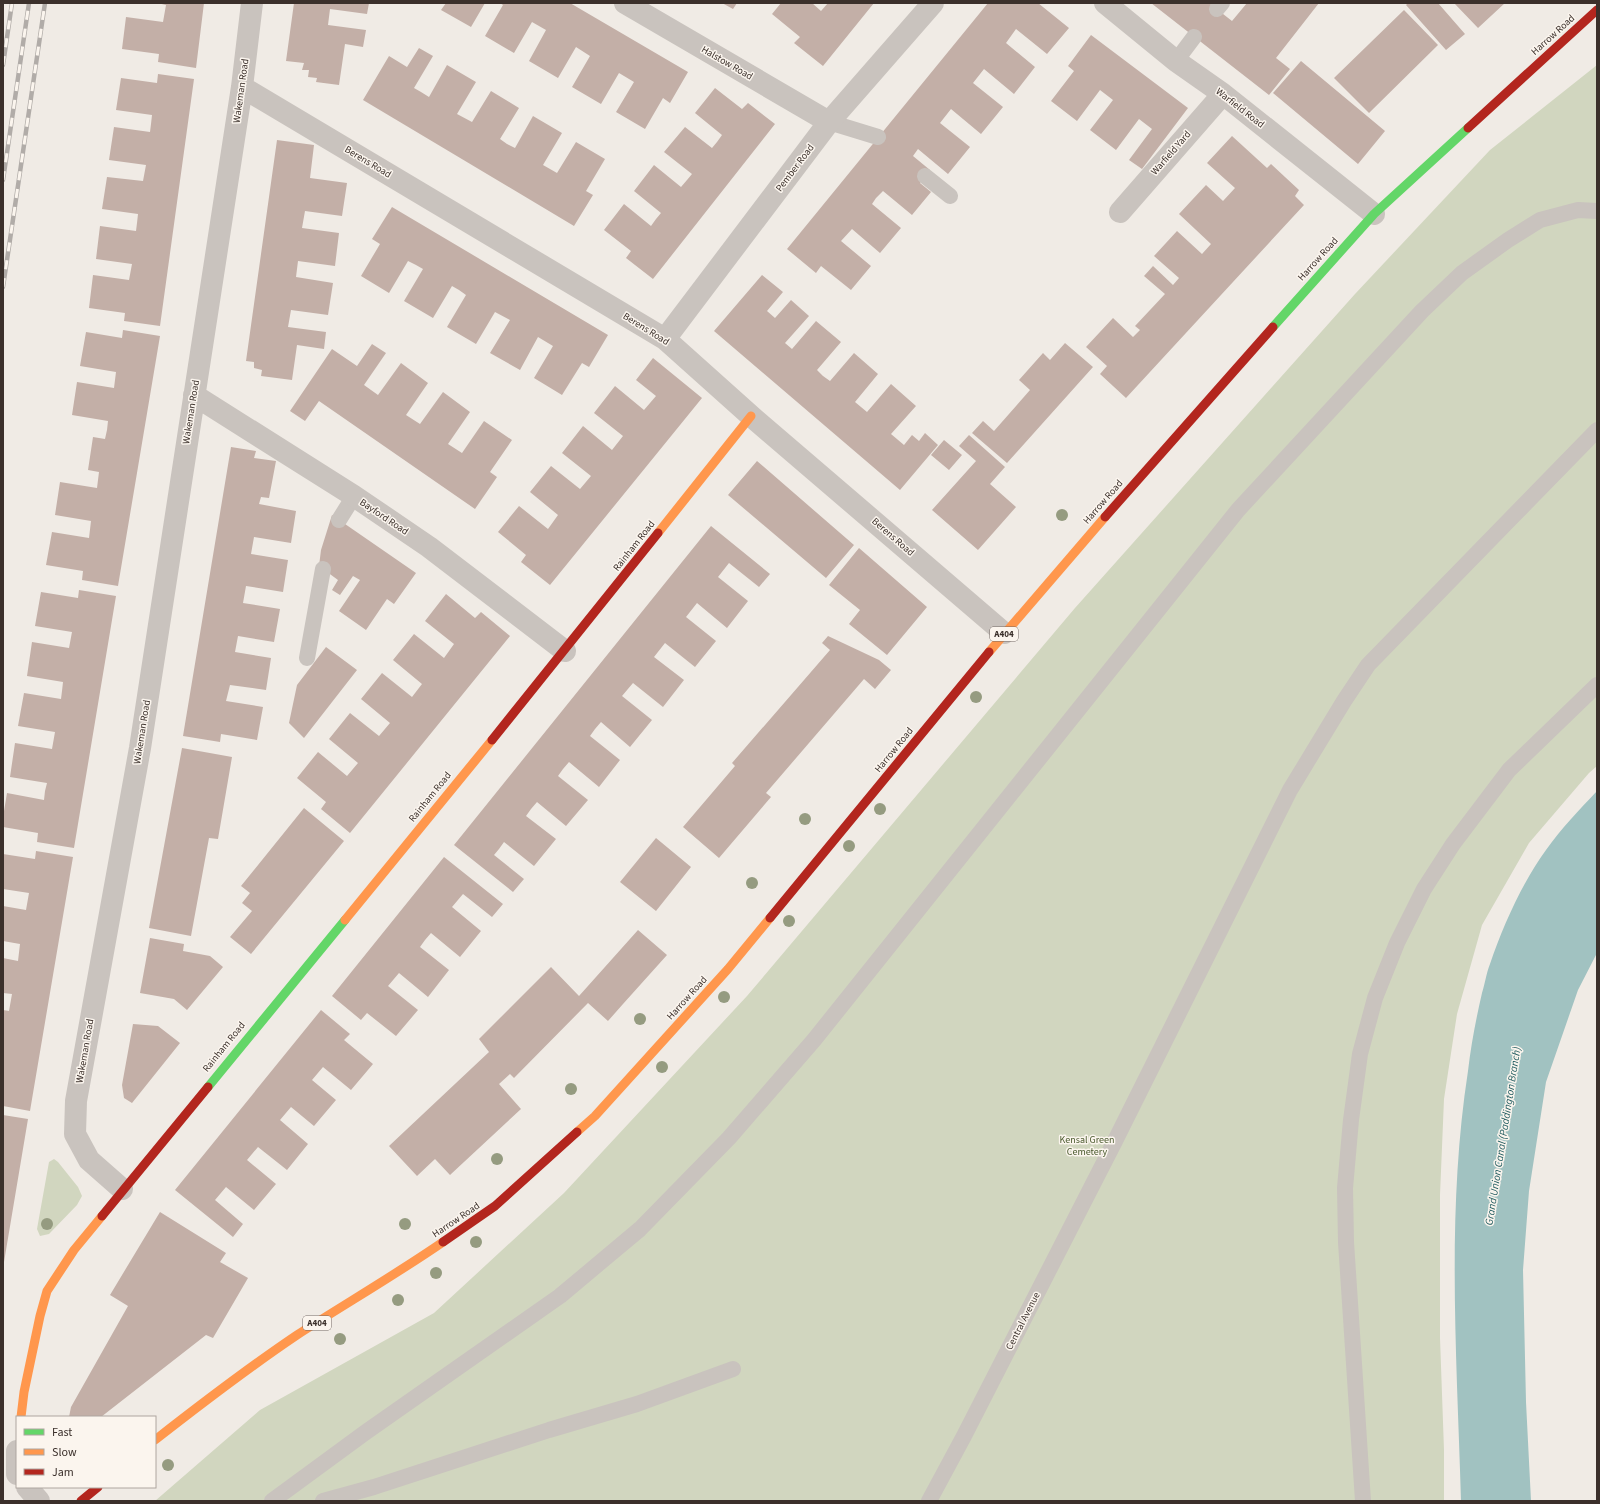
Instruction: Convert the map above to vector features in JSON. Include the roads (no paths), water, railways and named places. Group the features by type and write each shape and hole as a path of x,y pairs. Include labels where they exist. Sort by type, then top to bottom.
{"main road":[{"name":"Harrow Road","path":"156,1439 219,1390 296,1336 417,1260 495,1206 595,1116 728,969 1004,633 1220,384 1374,214 1597,10"},
{"name":"Rainham Road","path":"122,1190 565,651 752,416"},
{"path":"21,1416 24,1392 38,1323 47,1291 74,1250 122,1190"},
{"path":"81,1501 97,1488"}],"street":[{"name":"Wakeman Road","path":"122,1190 89,1160 75,1134 76,1101 140,748 242,88 252,3"},
{"name":"Halstow Road","path":"625,3 829,122"},
{"name":"Pember Road","path":"665,339 829,122 933,3"},
{"name":"Warfield Road","path":"1105,3 1176,61 1223,94 1374,214"},
{"name":"Berens Road","path":"242,88 665,339 1004,633"},
{"name":"Warfield Yard","path":"1120,212 1223,94"},
{"name":"Bayford Road","path":"194,395 354,496 429,547 565,651"},
{"path":"28,1488 39,1501"}],"lane":[{"path":"1176,61 1194,37"},
{"path":"829,122 878,137"},
{"path":"925,176 950,196"},
{"path":"272,1501 366,1432 560,1296 640,1229 729,1138 814,1040 1238,510 1422,311 1462,273 1508,240 1540,220 1578,210 1597,211"},
{"name":"Central Avenue","path":"929,1501 964,1436 1115,1141 1290,790 1344,701 1368,664 1597,430"},
{"path":"339,520 354,496"},
{"path":"308,658 323,568"},
{"path":"1363,1501 1347,1249 1345,1188 1351,1120 1360,1054 1375,998 1397,943 1421,896 1453,844 1509,770 1597,685"},
{"path":"323,1501 374,1487 637,1404 733,1369"}],"water":[{"name":"Grand Union Canal (Paddington Branch)","path":"1597,791 1597,953 1578,990 1546,1082 1529,1191 1523,1270 1526,1402 1531,1501 1461,1501 1456,1340 1455,1232 1461,1124 1472,1042 1482,993 1489,968 1507,920 1521,891 1537,863 1552,842"}],"railway":[{"path":"3,65 12,3"},
{"path":"3,180 29,3"},
{"path":"3,287 45,3"}],"park label":[{"name":"Kensal Green Cemetery","path":"1087,1146"}]}
